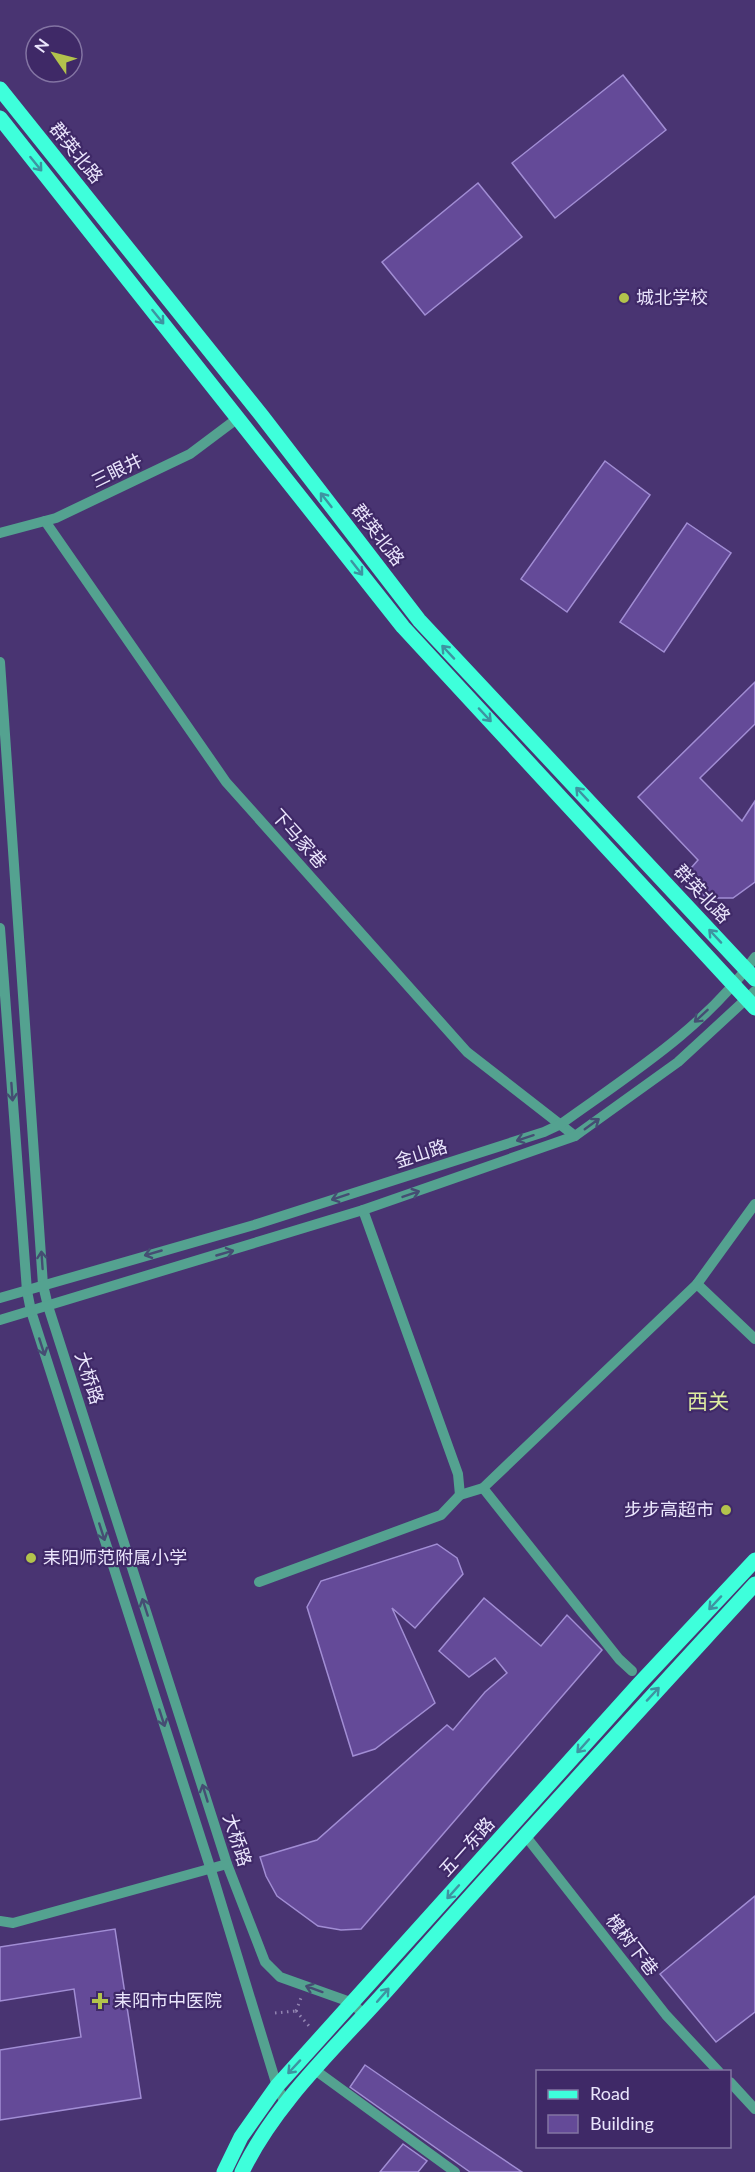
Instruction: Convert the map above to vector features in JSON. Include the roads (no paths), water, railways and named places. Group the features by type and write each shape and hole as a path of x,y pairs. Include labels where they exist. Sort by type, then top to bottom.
{"main road":[{"name":"群英北路","path":"0,89 254,407 419,620 752,968"},
{"name":"群英北路","path":"0,118 404,627 734,985 752,1000"},
{"name":"五一东路","path":"224,2172 241,2138 277,2086 639,1684 755,1560"},
{"name":"五一东路","path":"242,2172 256,2143 315,2070 525,1834 755,1584"}],"street":[{"name":"三眼井","path":"0,533 45,521 190,454 238,418"},
{"name":"下马家巷","path":"45,521 226,782 467,1052 575,1136"},
{"name":"大桥路","path":"0,662 44,1285 48,1306 227,1864 265,1962 272,1971 353,2003 364,2016"},
{"name":"大桥路","path":"0,928 27,1291 31,1311 211,1870 277,2086 286,2105"},
{"name":"金山路","path":"0,1298 254,1224 544,1132 561,1124 666,1049 752,968"},
{"name":"金山路","path":"0,1320 363,1210 575,1136 678,1062 752,1000"},
{"path":"259,1582 441,1515 460,1495 483,1488 697,1284 755,1204"},
{"path":"363,1210 458,1474 460,1495"},
{"path":"697,1284 755,1339"},
{"path":"483,1488 619,1659 632,1671"},
{"name":"槐树下巷","path":"525,1834 666,2015 717,2070"},
{"path":"0,1921 13,1923 227,1864"},
{"path":"315,2070 455,2172"},
{"path":"731,2084 755,2109"}],"place":[{"name":"城北学校","path":"624,298"},
{"name":"步步高超市","path":"726,1510"},
{"name":"耒阳师范附属小学","path":"31,1558"},
{"name":"耒阳市中医院","path":"100,2001"}],"district":[{"name":"西关","path":"708,1402"}]}
